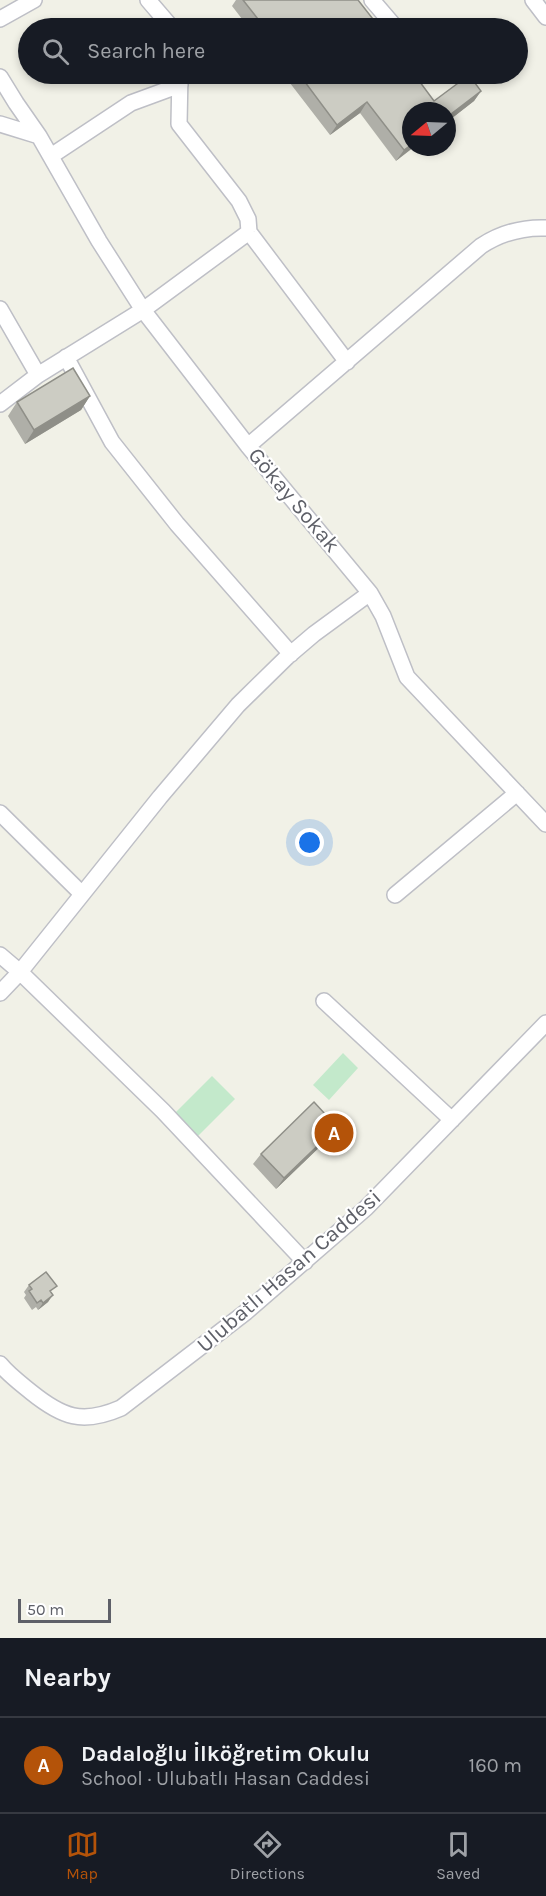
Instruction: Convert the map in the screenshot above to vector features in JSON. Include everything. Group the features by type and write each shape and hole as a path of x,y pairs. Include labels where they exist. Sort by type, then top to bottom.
{"street":[{"path":"0,20 34,0"},
{"path":"148,0 163,18"},
{"path":"372,0 387,18"},
{"path":"533,0 546,16"},
{"name":"Gökay Sokak","path":"0,77 39,136 99,241 143,310 248,446 370,593 383,616 406,677 546,824"},
{"path":"51,156 131,103 170,84"},
{"path":"180,84 179,124 239,201 246,213 249,232 347,362"},
{"path":"0,124 39,136"},
{"path":"248,446 490,240 523,228 546,228"},
{"path":"0,404 38,375 143,310 249,232"},
{"path":"0,309 38,375"},
{"path":"66,357 112,442 177,525 291,654"},
{"path":"0,993 20,972 238,705 291,654 323,627 370,593"},
{"path":"395,895 516,793"},
{"path":"0,813 82,894"},
{"path":"0,955 163,1110 305,1262"},
{"path":"324,1001 452,1120"},
{"name":"Ulubatlı Hasan Caddesi","path":"0,1364 8,1374 52,1409 79,1417 100,1416 130,1402 246,1312 366,1208 546,1023"}],"green space":[{"path":"343,1053 358,1068 329,1100 313,1085"},
{"path":"212,1076 235,1099 198,1136 175,1113"}],"building":[{"path":"243,0 358,0 372,18 257,18"},
{"path":"306,84 421,84 434,101 457,84 476,84 481,91 456,110 456,102 402,102 402,147 367,102 337,125"},
{"path":"73,368 90,396 34,430 17,402"},
{"path":"314,1102 337,1127 284,1178 261,1154"},
{"path":"46,1272 57,1286 50,1291 53,1295 43,1303 41,1300 37,1303 29,1291 32,1289 29,1285"}],"place":[{"name":"Dadaloğlu İlköğretim Okulu","path":"334,1133"}]}
